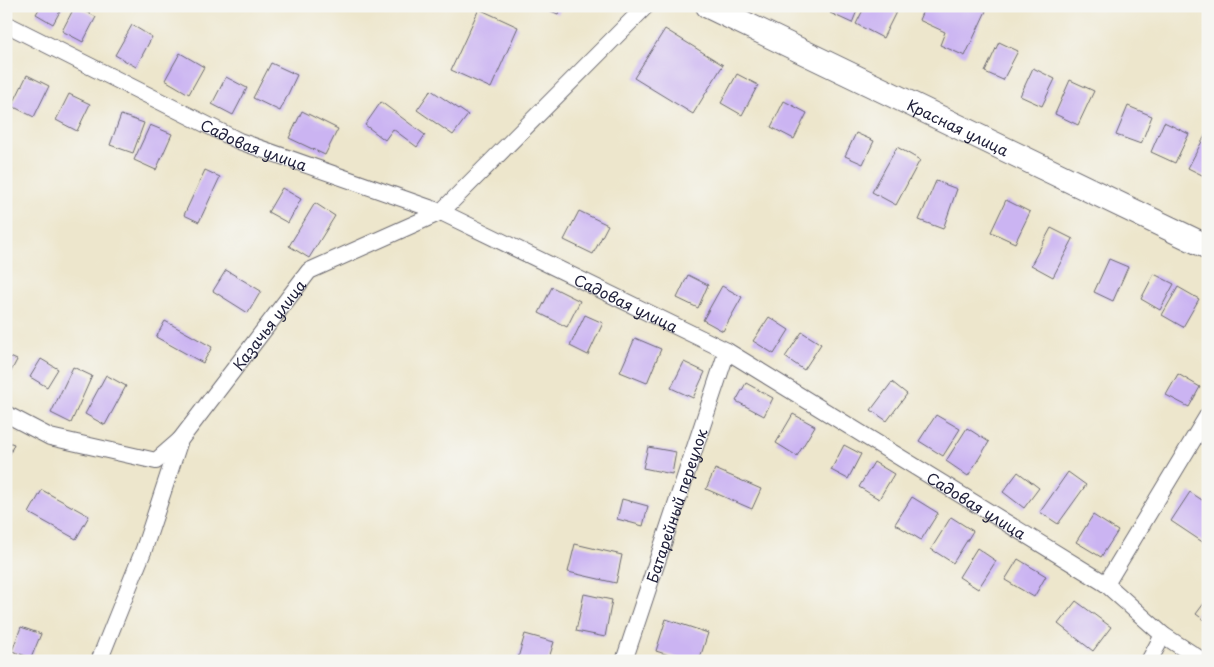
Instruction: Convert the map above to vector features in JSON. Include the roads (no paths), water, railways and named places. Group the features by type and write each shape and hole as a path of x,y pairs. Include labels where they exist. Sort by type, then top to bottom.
{"street":[{"name":"Казачья улица","path":"99,661 144,549 180,440 309,271 441,212 646,6"},
{"name":"Красная улица","path":"708,6 1208,247"},
{"name":"Садовая улица","path":"6,24 239,141 441,212 727,352 1106,584 1163,634 1203,661"},
{"name":"Батарейный переулок","path":"624,661 727,352"},
{"path":"6,414 50,437 156,460 180,440"},
{"path":"1106,584 1208,415"},
{"path":"1149,661 1163,634"}]}
